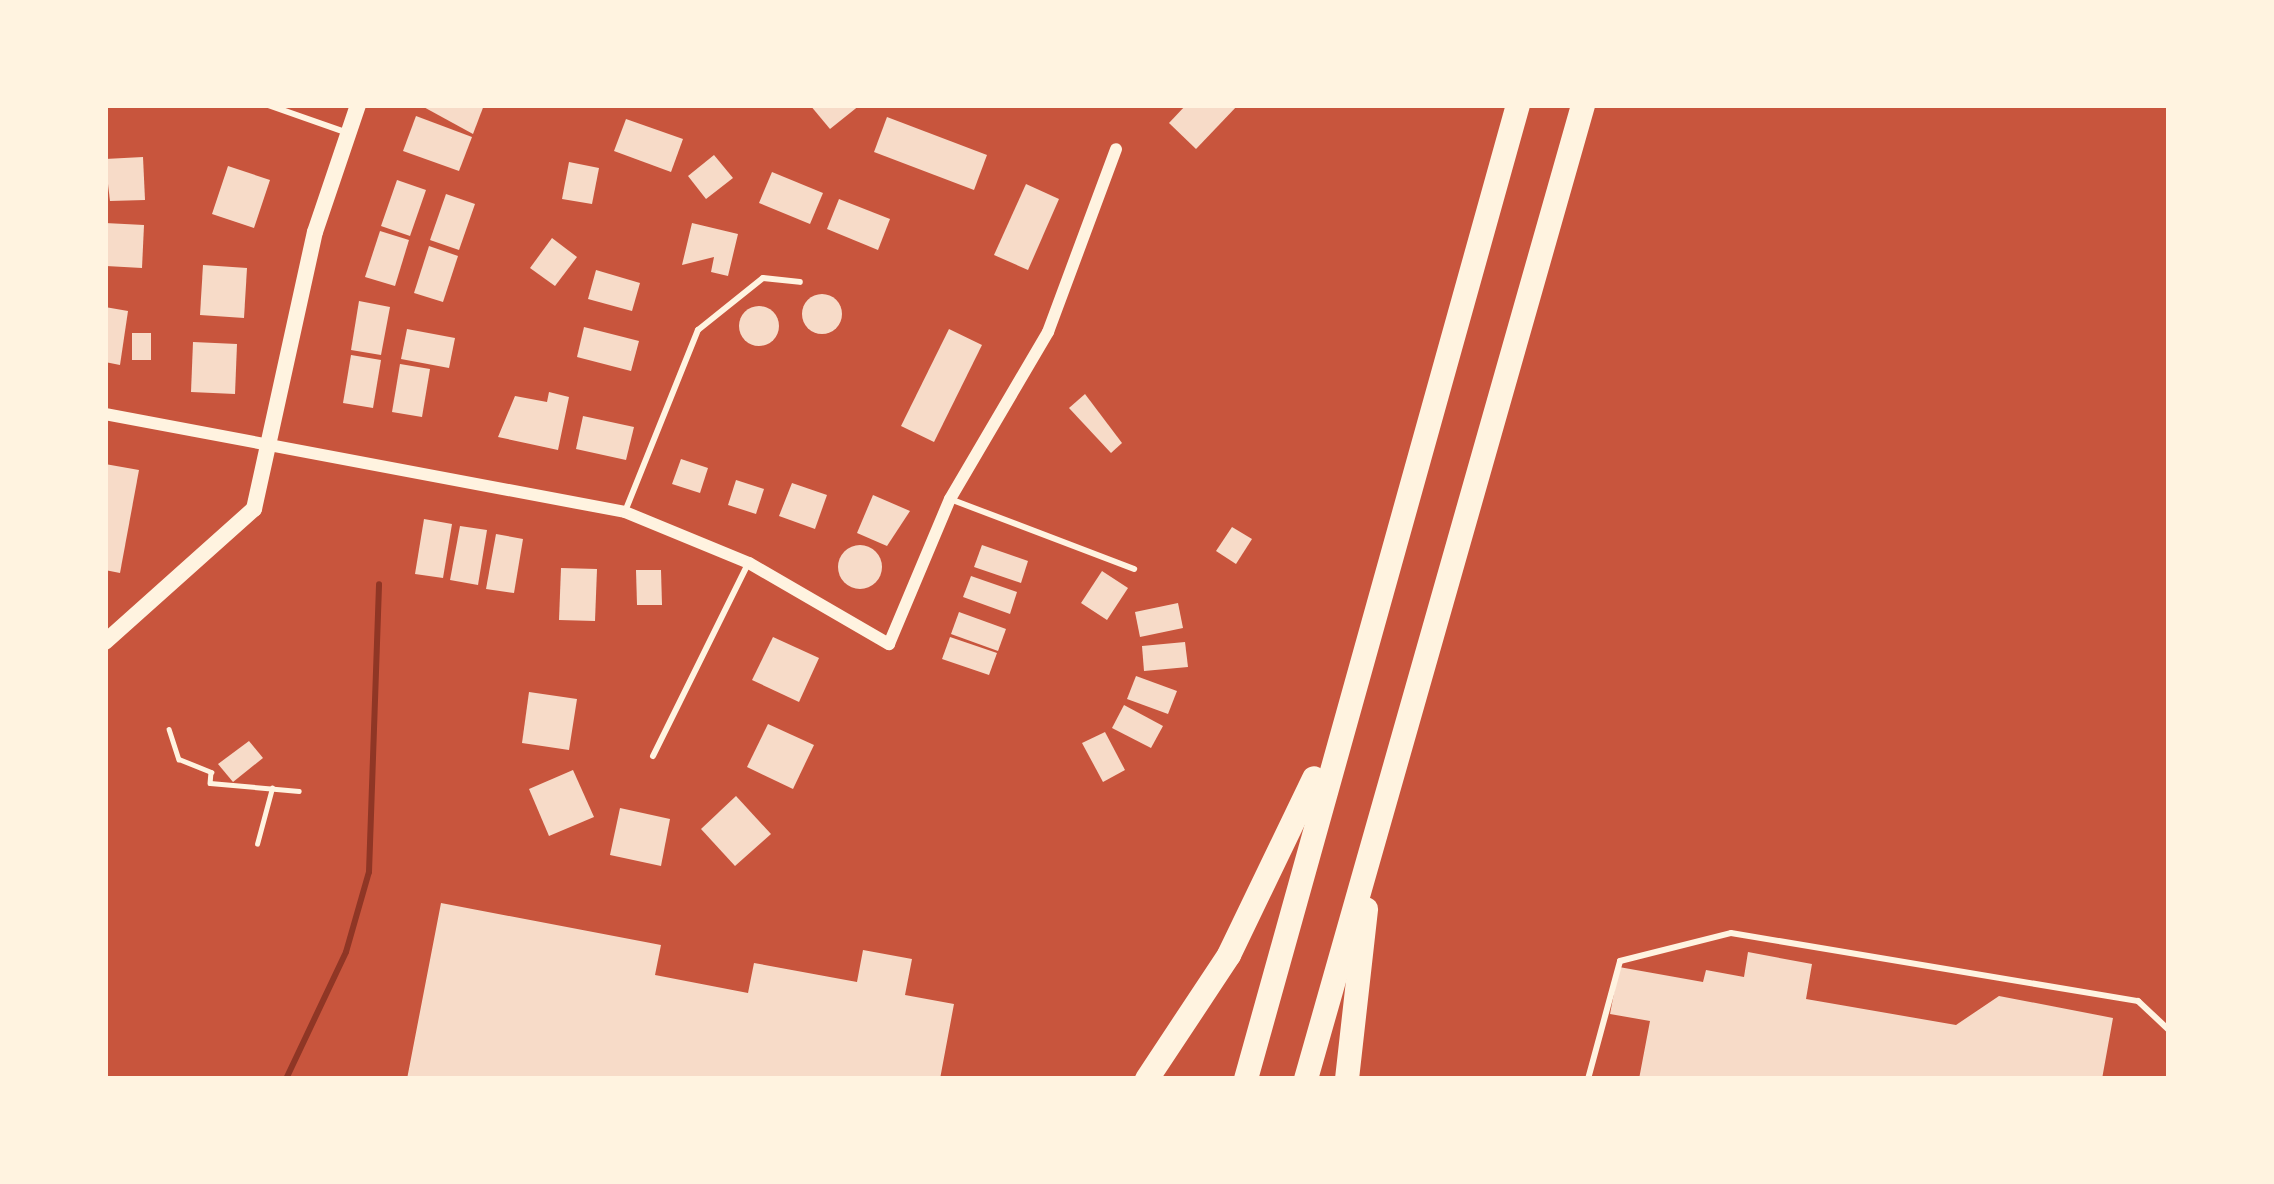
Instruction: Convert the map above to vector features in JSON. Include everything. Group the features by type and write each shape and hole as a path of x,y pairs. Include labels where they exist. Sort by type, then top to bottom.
{"highway":[{"path":"1246,1079 1342,716 1518,105"},
{"path":"1306,1079 1582,105"},
{"path":"1147,1079 1229,955 1342,716"},
{"path":"1347,1079 1377,823"}],"street":[{"path":"105,642 236,530 275,444 315,232 358,105"},
{"path":"105,414 625,512 749,563 889,644 950,499 1048,332 1116,149"}],"lane":[{"path":"268,105 349,133"},
{"path":"625,512 698,330 763,278 800,282"},
{"path":"950,499 1134,569"},
{"path":"653,756 749,563"},
{"path":"1588,1079 1620,961 1731,933 2138,1001 2169,1030"}],"path":[{"path":"170,729 179,759 212,772 210,782 299,791"},
{"path":"256,844 272,788"}],"building":[{"path":"420,105 484,105 473,134"},
{"path":"810,105 860,105 830,129"},
{"path":"1186,105 1238,105 1196,149 1169,123"},
{"path":"416,116 472,137 459,171 403,151"},
{"path":"887,117 987,155 974,190 874,152"},
{"path":"626,119 683,139 671,172 614,151"},
{"path":"714,155 733,178 706,199 688,176"},
{"path":"143,157 145,200 110,201 105,159"},
{"path":"569,162 599,168 592,204 562,199"},
{"path":"228,166 270,180 254,228 212,214"},
{"path":"772,172 823,193 810,224 759,203"},
{"path":"397,180 426,190 410,236 381,226"},
{"path":"1026,184 1059,199 1028,270 994,255"},
{"path":"446,194 475,204 459,250 430,240"},
{"path":"839,199 890,219 878,250 827,229"},
{"path":"105,223 144,225 142,268 106,266"},
{"path":"692,223 738,234 728,276 711,272 714,257 682,265"},
{"path":"380,231 409,240 395,286 365,277"},
{"path":"552,238 577,257 555,286 530,268"},
{"path":"429,246 458,256 443,302 414,293"},
{"path":"203,265 247,268 244,318 200,315"},
{"path":"596,270 640,283 632,311 588,299"},
{"path":"822,294 836,300 842,314 836,328 822,334 808,328 802,314 808,300"},
{"path":"359,301 390,307 381,355 351,350"},
{"path":"759,306 773,312 779,326 773,340 759,346 745,340 739,326 745,312"},
{"path":"105,307 128,311 120,365 105,362"},
{"path":"584,327 639,341 631,371 577,357"},
{"path":"407,329 455,338 449,368 401,359"},
{"path":"949,329 982,345 934,442 901,426"},
{"path":"132,333 151,333 151,360 132,360"},
{"path":"193,342 237,344 235,394 191,392"},
{"path":"351,355 381,360 373,408 343,403"},
{"path":"400,364 430,369 422,417 392,412"},
{"path":"549,392 569,397 558,450 498,437 515,396 547,402"},
{"path":"1085,394 1122,443 1111,453 1069,408"},
{"path":"583,416 634,427 626,460 576,449"},
{"path":"681,459 708,468 700,493 672,484"},
{"path":"105,464 139,470 120,573 105,570"},
{"path":"736,480 764,489 756,514 728,505"},
{"path":"792,483 827,495 815,529 779,516"},
{"path":"873,495 910,511 887,546 857,533"},
{"path":"424,519 452,524 443,578 415,574"},
{"path":"460,526 487,530 478,585 450,580"},
{"path":"1232,527 1252,539 1236,564 1216,551"},
{"path":"496,534 523,539 514,593 486,589"},
{"path":"860,545 876,551 882,567 876,583 860,589 844,583 838,567 844,551"},
{"path":"982,545 1028,561 1021,583 974,567"},
{"path":"561,568 597,569 595,621 559,620"},
{"path":"636,570 661,570 662,605 637,605"},
{"path":"1102,571 1128,588 1107,620 1081,603"},
{"path":"971,576 1017,592 1010,614 963,597"},
{"path":"1178,603 1183,628 1140,637 1135,612"},
{"path":"959,612 1006,629 998,651 951,634"},
{"path":"773,637 819,658 799,702 752,680"},
{"path":"950,637 997,653 989,675 942,659"},
{"path":"1185,642 1188,667 1144,671 1142,646"},
{"path":"1136,676 1177,691 1168,714 1127,699"},
{"path":"529,692 577,699 569,750 522,743"},
{"path":"1124,705 1163,726 1151,748 1112,728"},
{"path":"768,724 814,745 793,789 747,767"},
{"path":"1105,732 1125,770 1103,782 1082,743"},
{"path":"249,741 263,758 233,782 218,764"},
{"path":"573,770 594,817 549,836 529,789"},
{"path":"736,796 771,834 735,866 701,829"},
{"path":"620,808 670,819 661,866 610,855"},
{"path":"441,903 661,945 655,975 748,993 754,963 857,982 863,950 912,959 905,995 954,1004 940,1079 407,1079"},
{"path":"1748,952 1812,964 1806,999 1956,1025 1999,996 2113,1018 2102,1079 1639,1079 1650,1021 1610,1014 1619,967 1703,982 1706,970 1744,977"}],"waterway":[{"path":"286,1079 346,952 369,872 379,584"}]}
